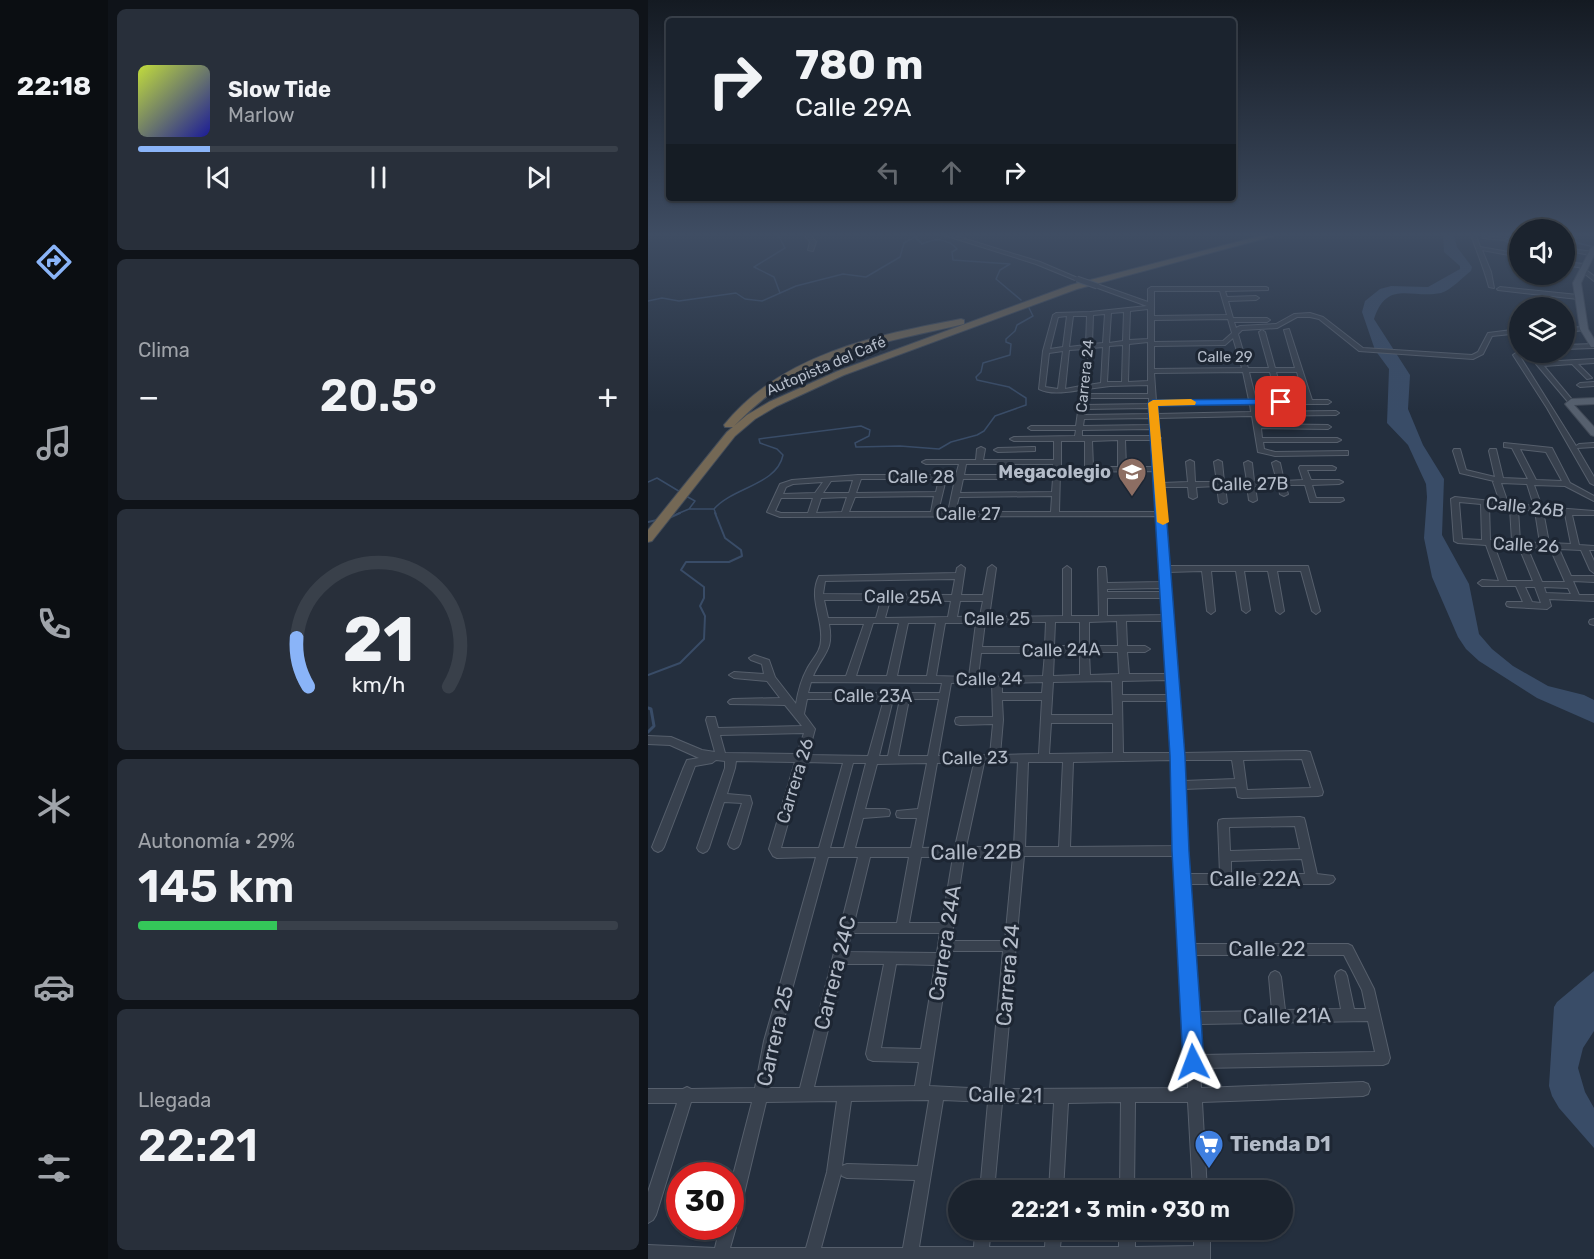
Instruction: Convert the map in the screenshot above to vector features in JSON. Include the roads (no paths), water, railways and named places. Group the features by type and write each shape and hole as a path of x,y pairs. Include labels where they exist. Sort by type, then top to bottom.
{"highway":[{"name":"Autopista del Café","path":"648,538 731,434 751,417 829,378 952,327 1045,294"},
{"name":"Autopista del Café","path":"648,525 735,418 754,399 792,373 879,339 952,327 1053,294"},
{"path":"952,327 880,356 871,356 862,352 864,347 877,342 952,327"},
{"path":"754,399 790,377 831,358 849,356 858,360 850,367 822,378 773,404"}],"main road":[{"path":"1578,294 1588,334 1594,346"},
{"path":"1594,401 1570,402 1570,406 1594,433"}],"street":[{"path":"1118,294 1150,306"},
{"path":"1150,294 1151,383 1159,469 1170,677 1179,785 1180,851 1200,1180"},
{"path":"1223,294 1254,402 1261,450 1266,453 1345,453"},
{"path":"1546,294 1578,297"},
{"path":"1225,299 1256,298"},
{"path":"1150,306 1090,314 1056,315 1046,351 1042,389 1061,391 1107,385 1151,383"},
{"path":"1125,384 1127,309"},
{"path":"1108,312 1106,345 1107,385 1110,396"},
{"name":"Carrera 24","path":"1078,438 1089,347 1090,314"},
{"path":"1061,391 1070,315"},
{"path":"1046,351 1126,343 1220,344 1229,341 1240,328 1277,326 1296,315 1321,318 1357,348 1373,352 1473,357 1481,353 1488,336 1492,333 1509,332"},
{"path":"1151,318 1267,320"},
{"path":"1287,330 1310,402"},
{"path":"1262,332 1281,402"},
{"path":"1575,347 1594,346"},
{"path":"1575,362 1594,362"},
{"path":"1523,363 1594,483"},
{"path":"1538,363 1570,402"},
{"path":"1575,363 1589,378"},
{"name":"Calle 29","path":"1151,371 1300,370"},
{"path":"1580,385 1594,384"},
{"path":"1082,396 1110,396 1153,401"},
{"path":"1081,407 1153,401 1328,402"},
{"path":"1080,417 1336,413"},
{"path":"1258,426 1328,427"},
{"path":"1031,428 1155,427"},
{"path":"1088,438 1089,470"},
{"path":"1121,438 1122,470"},
{"path":"1014,439 1156,438"},
{"path":"1032,462 1033,439"},
{"path":"1055,514 1058,439"},
{"path":"1260,440 1337,440"},
{"path":"1579,446 1594,445"},
{"path":"1533,482 1511,446 1549,450 1567,484"},
{"path":"979,462 981,449"},
{"path":"998,450 1032,449"},
{"path":"1493,451 1500,480 1497,482 1510,506 1520,545 1546,606 1510,604"},
{"path":"1457,452 1463,471 1500,480 1567,484 1594,499"},
{"path":"926,462 1032,462 1057,470 1159,469"},
{"path":"951,514 963,462"},
{"path":"1190,462 1193,497"},
{"path":"1218,462 1223,502"},
{"path":"1248,463 1252,500"},
{"path":"1276,463 1284,494"},
{"path":"1332,468 1303,468 1313,500 1340,500"},
{"name":"Calle 28","path":"780,496 786,483 858,477 959,477 1057,470"},
{"path":"845,514 858,477"},
{"path":"934,514 943,477"},
{"path":"811,514 818,495 829,479"},
{"path":"1533,482 1530,485 1550,547 1576,597"},
{"name":"Calle 27B","path":"1160,485 1339,483"},
{"path":"780,496 939,494"},
{"path":"955,495 1056,494"},
{"name":"Calle 27","path":"780,496 771,512 773,514 1162,514"},
{"name":"Calle 26B","path":"1458,541 1455,499 1594,513"},
{"path":"1485,503 1488,543 1504,583"},
{"path":"1568,512 1580,548 1594,570"},
{"name":"Calle 26","path":"1458,541 1594,548"},
{"path":"973,680 992,568"},
{"path":"1206,568 1211,611"},
{"path":"1240,568 1246,610"},
{"path":"1272,568 1280,610"},
{"path":"1067,569 1067,619"},
{"path":"1102,569 1102,618"},
{"path":"1164,569 1306,569 1316,611"},
{"path":"875,597 879,576 908,577 961,572 952,620"},
{"name":"Carrera 26","path":"799,715 802,696 812,667 825,648 825,621 819,597 822,578 879,576"},
{"path":"902,597 908,577"},
{"path":"1482,584 1538,584 1594,579"},
{"path":"1519,584 1529,605"},
{"path":"1102,591 1166,590"},
{"path":"1543,596 1594,598"},
{"name":"Calle 25A","path":"819,597 988,598"},
{"path":"850,679 886,597"},
{"path":"1084,618 1085,678"},
{"path":"1118,757 1121,618"},
{"name":"Calle 25","path":"825,621 1168,618"},
{"path":"1044,757 1051,619"},
{"path":"891,680 904,620"},
{"path":"931,680 941,620"},
{"name":"Calle 24A","path":"977,650 1145,649"},
{"name":"Carrera 26","path":"754,658 766,662 770,678 810,729 774,849"},
{"path":"734,675 770,678"},
{"name":"Calle 24","path":"808,679 997,680 1170,677"},
{"path":"902,928 947,680"},
{"path":"995,758 999,696 997,680"},
{"name":"Calle 23A","path":"802,696 944,696"},
{"path":"999,696 1048,697"},
{"path":"848,853 889,697"},
{"path":"892,760 905,697"},
{"path":"1118,698 1172,698"},
{"path":"733,702 788,701"},
{"path":"1046,719 1117,720"},
{"path":"703,848 720,798 726,757 711,720"},
{"path":"960,721 998,720"},
{"path":"714,732 810,729"},
{"name":"Calle 23","path":"648,740 671,741 700,754 726,757 849,760 1306,755 1318,792 1241,789"},
{"path":"1179,785 1241,789 1236,756"},
{"path":"658,847 691,764 726,757"},
{"path":"1064,852 1068,757"},
{"name":"Carrera 24A","path":"909,1257 924,1173 929,1093 927,1056 959,853 980,758"},
{"name":"Carrera 24","path":"988,1180 1019,852 1023,758"},
{"name":"Carrera 25","path":"744,1164 762,1094 771,1041 849,760"},
{"path":"720,798 746,799 747,803 734,844"},
{"path":"858,814 885,813"},
{"path":"902,814 923,813"},
{"path":"1226,880 1223,823 1300,821 1312,879"},
{"name":"Calle 22B","path":"774,849 777,853 1180,851"},
{"name":"Carrera 24C","path":"806,1094 865,853"},
{"path":"1224,856 1306,854"},
{"name":"Calle 22A","path":"1182,879 1329,879"},
{"path":"846,928 947,928"},
{"path":"839,958 891,958 1010,946"},
{"name":"Calle 22","path":"1186,949 1348,950 1368,989 1374,1015"},
{"path":"891,958 873,1054 927,1056"},
{"path":"1341,976 1349,1015"},
{"path":"1275,977 1279,1016"},
{"path":"1193,1062 1383,1058 1374,1015"},
{"name":"Calle 21A","path":"1201,1018 1374,1015"},
{"name":"Calle 21","path":"648,1096 929,1093 997,1096 1128,1096 1363,1089"},
{"path":"811,1256 834,1172 845,1093"},
{"path":"648,1215 687,1094"},
{"path":"1057,1180 1061,1096"},
{"path":"1127,1180 1128,1096"},
{"path":"847,1172 924,1173"},
{"path":"721,1258 725,1240"},
{"path":"981,1257 982,1240"},
{"path":"1052,1256 1053,1240"},
{"path":"1127,1240 1127,1256"},
{"path":"648,1253 721,1258 811,1256 1202,1257 1202,1240"}],"water":[{"path":"1374,294 1398,294 1386,299 1379,307 1374,319 1410,375 1408,409 1423,445 1444,479 1442,535 1469,584 1479,634 1492,649 1513,666 1548,686 1584,695 1594,700 1594,723 1537,698 1479,661 1466,649 1458,637 1432,577 1424,538 1426,484 1408,445 1387,423 1389,369 1375,350 1362,312 1365,301"},
{"path":"1594,971 1594,1031 1583,1048 1578,1068 1585,1092 1594,1108 1594,1148 1559,1108 1549,1086 1554,1007"}],"waterway":[{"path":"648,301 662,298 679,301 731,294"},
{"path":"737,294 745,299 762,301 778,294"},
{"path":"1014,294 1021,300"},
{"path":"714,509 722,502 764,479 779,465 783,455 777,449 760,443 759,439 861,426 870,430 869,436 855,443 856,447 900,446 939,449 951,442 977,435 984,431 995,416 1026,405 1026,398 1009,387 977,380 976,377 981,372 983,363 1010,355 1011,344 1006,342 1006,339 1015,331 1017,325 1033,316 1028,306"},
{"path":"648,482 657,478 682,493"},
{"path":"686,496 695,501 689,509"},
{"path":"677,514 689,509"},
{"path":"689,509 714,509"},
{"path":"714,509 716,514"},
{"path":"669,518 680,513"},
{"path":"648,675 680,663 704,639 705,616 700,606 704,598 704,587 681,570 686,562 729,562 742,556 741,550 725,538 715,513"},
{"path":"648,522 657,520"},
{"path":"648,708 651,709 654,726 648,732"}],"place":[{"name":"Megacolegio","path":"1132,498"},
{"name":"Tienda D1","path":"1209,1170"}]}
